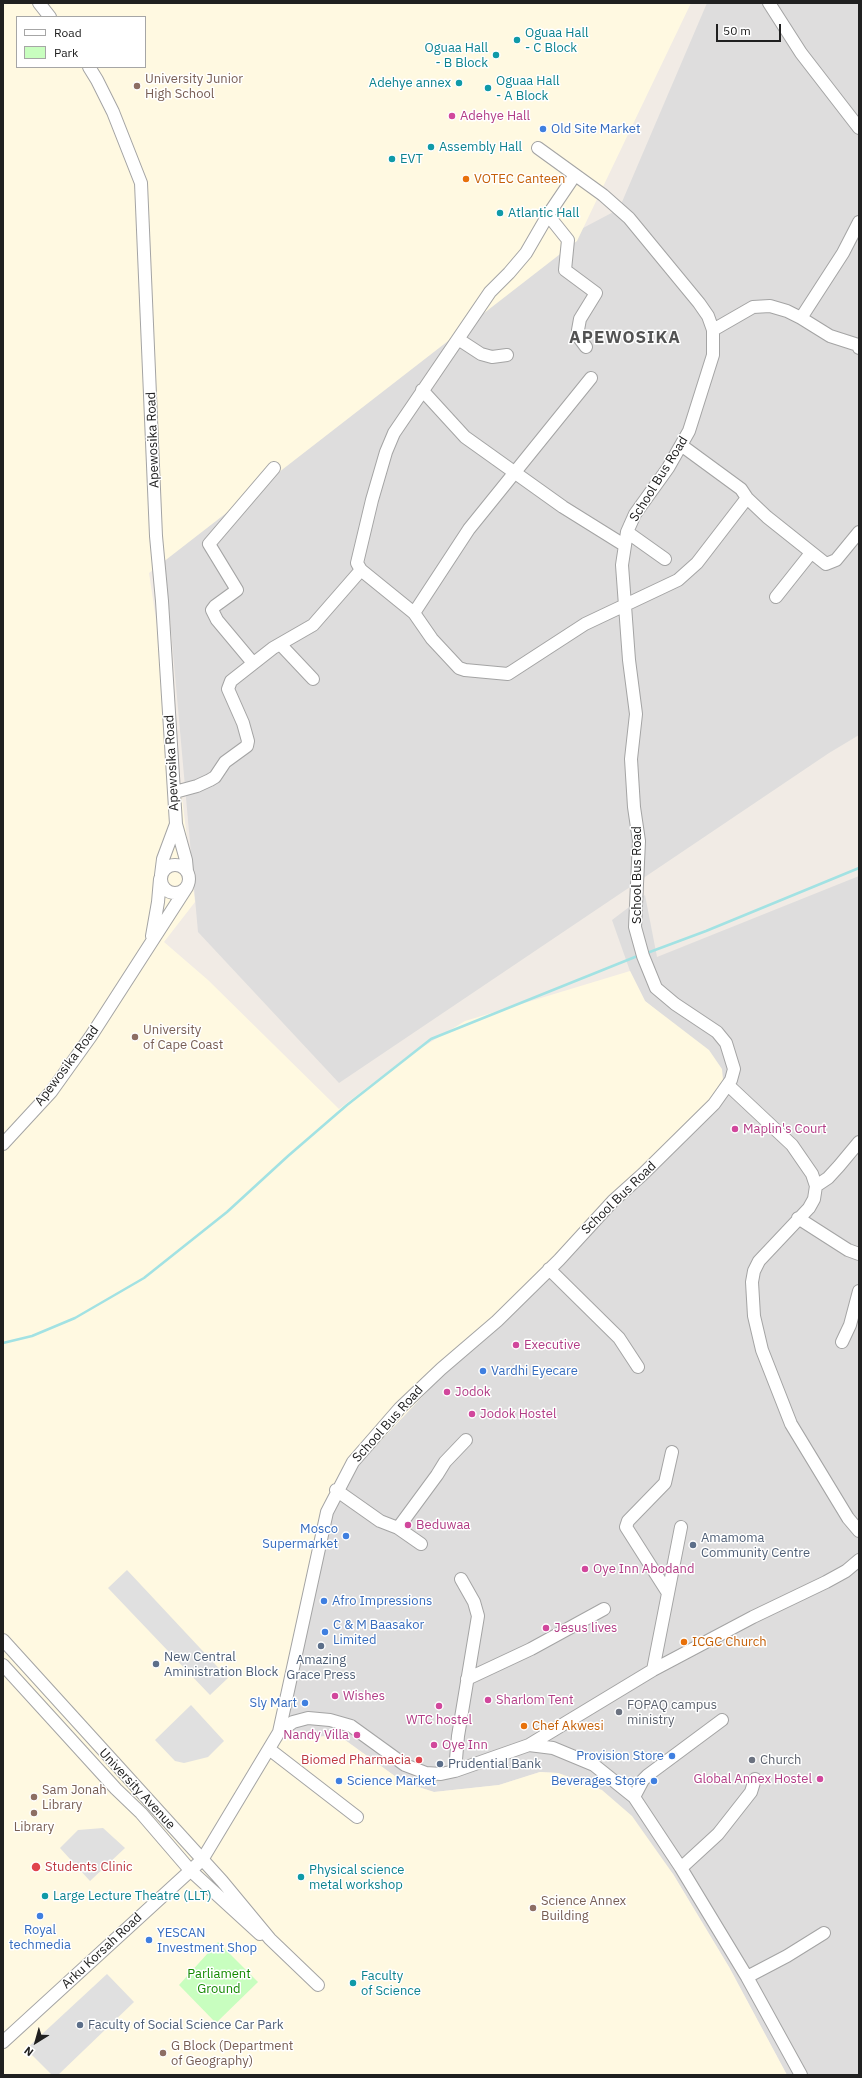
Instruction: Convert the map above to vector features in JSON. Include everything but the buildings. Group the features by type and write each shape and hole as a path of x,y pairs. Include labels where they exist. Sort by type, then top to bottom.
{"street":[{"path":"39,3 49,16"},
{"path":"768,3 801,53 859,127"},
{"name":"Apewosika Road","path":"90,68 113,112 141,183 156,536 175,792 176,824 186,860 187,871"},
{"name":"School Bus Road","path":"279,1732 327,1512 336,1490 352,1462 400,1408 441,1369 498,1321 549,1270 613,1201 643,1174 714,1104 728,1085 734,1069 726,1043 717,1032 661,994 650,977 635,927 639,841 634,807 632,760 636,714 629,660 622,565 627,532 639,508 664,475 689,430 710,368 713,355 713,330 708,316 699,303 628,218 603,195 538,148"},
{"path":"575,175 548,215 526,253 490,292 394,433 386,452 357,556 357,563 361,570 414,613 432,639 459,668 465,670 508,674 585,624 626,606 678,580 697,564 747,498"},
{"path":"548,215 568,240 565,270 596,293 580,319 578,330 580,339 586,347"},
{"path":"800,318 843,253 859,222"},
{"path":"713,330 753,307 770,306 787,311 830,336 859,346"},
{"path":"458,339 481,354 492,357 507,355"},
{"path":"414,613 458,543 591,378"},
{"path":"422,390 466,437 515,474 563,507 624,545"},
{"path":"681,445 741,489 747,498 826,564 832,563 836,560 859,532"},
{"path":"253,662 217,620 212,610 215,606 237,590 209,544 274,468"},
{"path":"627,532 665,559"},
{"path":"776,597 811,553"},
{"path":"175,792 210,780 219,772 225,762 248,746 247,736 229,692 228,686 231,681 253,662 313,625 361,570"},
{"path":"280,644 313,678"},
{"name":"Apewosika Road","path":"150,943 158,902 163,860 176,824"},
{"path":"172,865 180,866 187,871 189,879 187,887 181,892 172,893 162,887 160,877 165,868 172,865"},
{"name":"Apewosika Road","path":"3,1144 51,1092 91,1036 187,887"},
{"path":"728,1085 792,1145 806,1164 816,1186 814,1199 809,1208 759,1261 754,1271 752,1282 757,1334 791,1424 848,1518 859,1531"},
{"path":"816,1186 828,1178 859,1142"},
{"path":"798,1218 848,1250 859,1254"},
{"path":"549,1270 619,1338 638,1366"},
{"path":"842,1342 850,1325 859,1291"},
{"path":"398,1528 438,1476 444,1462 466,1440"},
{"path":"668,1593 626,1527 628,1521 665,1483 672,1452"},
{"path":"336,1490 380,1521 398,1528 421,1544"},
{"path":"653,1670 681,1527"},
{"path":"279,1732 293,1722 308,1718 330,1720 351,1726 405,1765 426,1773 441,1774 455,1771 529,1745 653,1670 753,1617 826,1582 846,1571 859,1560"},
{"path":"455,1771 467,1679 478,1616 474,1602 461,1579"},
{"path":"467,1679 531,1649 604,1609"},
{"name":"University Avenue","path":"3,1640 202,1860 270,1939 318,1985"},
{"name":"University Avenue","path":"3,1665 116,1789 141,1813 190,1870 256,1931 262,1936 270,1939"},
{"path":"634,1797 643,1780 648,1775 722,1720"},
{"name":"Arku Korsah Road","path":"3,2042 202,1860 279,1732"},
{"path":"529,1745 554,1748 594,1765 634,1797 681,1868 747,1977 802,2075"},
{"path":"269,1749 357,1817"},
{"path":"681,1868 718,1834 751,1792 755,1779"},
{"path":"747,1977 787,1956 824,1933"}],"shaded area":[{"name":"University of Cape Coast","path":"3,3 691,3 577,241 149,573 178,766 195,902 164,942 208,980 339,1109 408,1056 465,1021 630,971 645,1001 709,1050 722,1069 724,1090 481,1334 326,1499 280,1725 304,1738 327,1736 345,1740 403,1782 434,1792 499,1785 540,1772 558,1773 602,1790 632,1816 673,1874 729,1967 787,2075 3,2075"},
{"path":"707,3 859,3 859,735 829,753 339,1083 198,932 164,552 409,320 619,209"},
{"path":"859,876 859,2075 787,2075 729,1967 673,1874 576,1779 558,1773 540,1772 499,1785 434,1792 403,1782 345,1740 327,1736 304,1738 280,1725 326,1499 481,1334 673,1025 645,1001 630,971 612,920 645,895 657,957"},
{"path":"127,1570 228,1678 210,1695 108,1588"},
{"path":"191,1705 224,1741 208,1757 184,1763 175,1761 155,1740"},
{"path":"103,1828 125,1848 90,1881 60,1848 78,1830"},
{"name":"Faculty of Social Science Car Park","path":"107,1974 134,2002 58,2075 52,2075 26,2049"}],"green space":[{"name":"Parliament Ground","path":"218,1942 258,1982 216,2023 179,1985"}],"waterway":[{"path":"647,953 706,931 859,868"},
{"path":"3,1343 32,1336 75,1318 144,1278 227,1212 288,1156 347,1105 431,1039 640,955"}],"place":[{"name":"Oguaa Hall - C Block","path":"517,40"},
{"name":"Oguaa Hall - B Block","path":"496,55"},
{"name":"Adehye annex","path":"459,83"},
{"name":"University Junior High School","path":"137,86"},
{"name":"Oguaa Hall - A Block","path":"488,88"},
{"name":"Adehye Hall","path":"452,116"},
{"name":"Old Site Market","path":"543,129"},
{"name":"Assembly Hall","path":"431,147"},
{"name":"EVT","path":"392,159"},
{"name":"VOTEC Canteen","path":"466,179"},
{"name":"Atlantic Hall","path":"500,213"},
{"name":"University of Cape Coast","path":"135,1037"},
{"name":"Maplin's Court","path":"735,1129"},
{"name":"Executive","path":"516,1345"},
{"name":"Vardhi Eyecare","path":"483,1371"},
{"name":"Jodok","path":"447,1392"},
{"name":"Jodok Hostel","path":"472,1414"},
{"name":"Beduwaa","path":"408,1525"},
{"name":"Mosco Supermarket","path":"346,1536"},
{"name":"Amamoma Community Centre","path":"693,1545"},
{"name":"Oye Inn Abodand","path":"585,1569"},
{"name":"Afro Impressions","path":"324,1601"},
{"name":"Jesus lives","path":"546,1628"},
{"name":"C & M Baasakor Limited","path":"325,1632"},
{"name":"ICGC Church","path":"684,1642"},
{"name":"Amazing Grace Press","path":"321,1646"},
{"name":"New Central Aministration Block","path":"156,1664"},
{"name":"Wishes","path":"335,1696"},
{"name":"Sharlom Tent","path":"488,1700"},
{"name":"Sly Mart","path":"305,1703"},
{"name":"WTC hostel","path":"439,1706"},
{"name":"FOPAQ campus ministry","path":"619,1712"},
{"name":"Chef Akwesi","path":"524,1726"},
{"name":"Nandy Villa","path":"357,1735"},
{"name":"Oye Inn","path":"434,1745"},
{"name":"Provision Store","path":"672,1756"},
{"name":"Biomed Pharmacia","path":"419,1760"},
{"name":"Church","path":"752,1760"},
{"name":"Prudential Bank","path":"440,1764"},
{"name":"Global Annex Hostel","path":"820,1779"},
{"name":"Science Market","path":"339,1781"},
{"name":"Beverages Store","path":"654,1781"},
{"name":"Sam Jonah Library","path":"34,1797"},
{"name":"Library","path":"34,1813"},
{"name":"Students Clinic","path":"36,1867"},
{"name":"Physical science metal workshop","path":"301,1877"},
{"name":"Large Lecture Theatre (LLT)","path":"45,1896"},
{"name":"Science Annex Building","path":"533,1908"},
{"name":"Royal techmedia","path":"40,1916"},
{"name":"YESCAN Investment Shop","path":"149,1940"},
{"name":"Faculty of Science","path":"353,1983"},
{"name":"Faculty of Social Science Car Park","path":"80,2025"},
{"name":"G Block (Department of Geography)","path":"163,2053"}],"district":[{"name":"APEWOSIKA","path":"625,338"}]}
